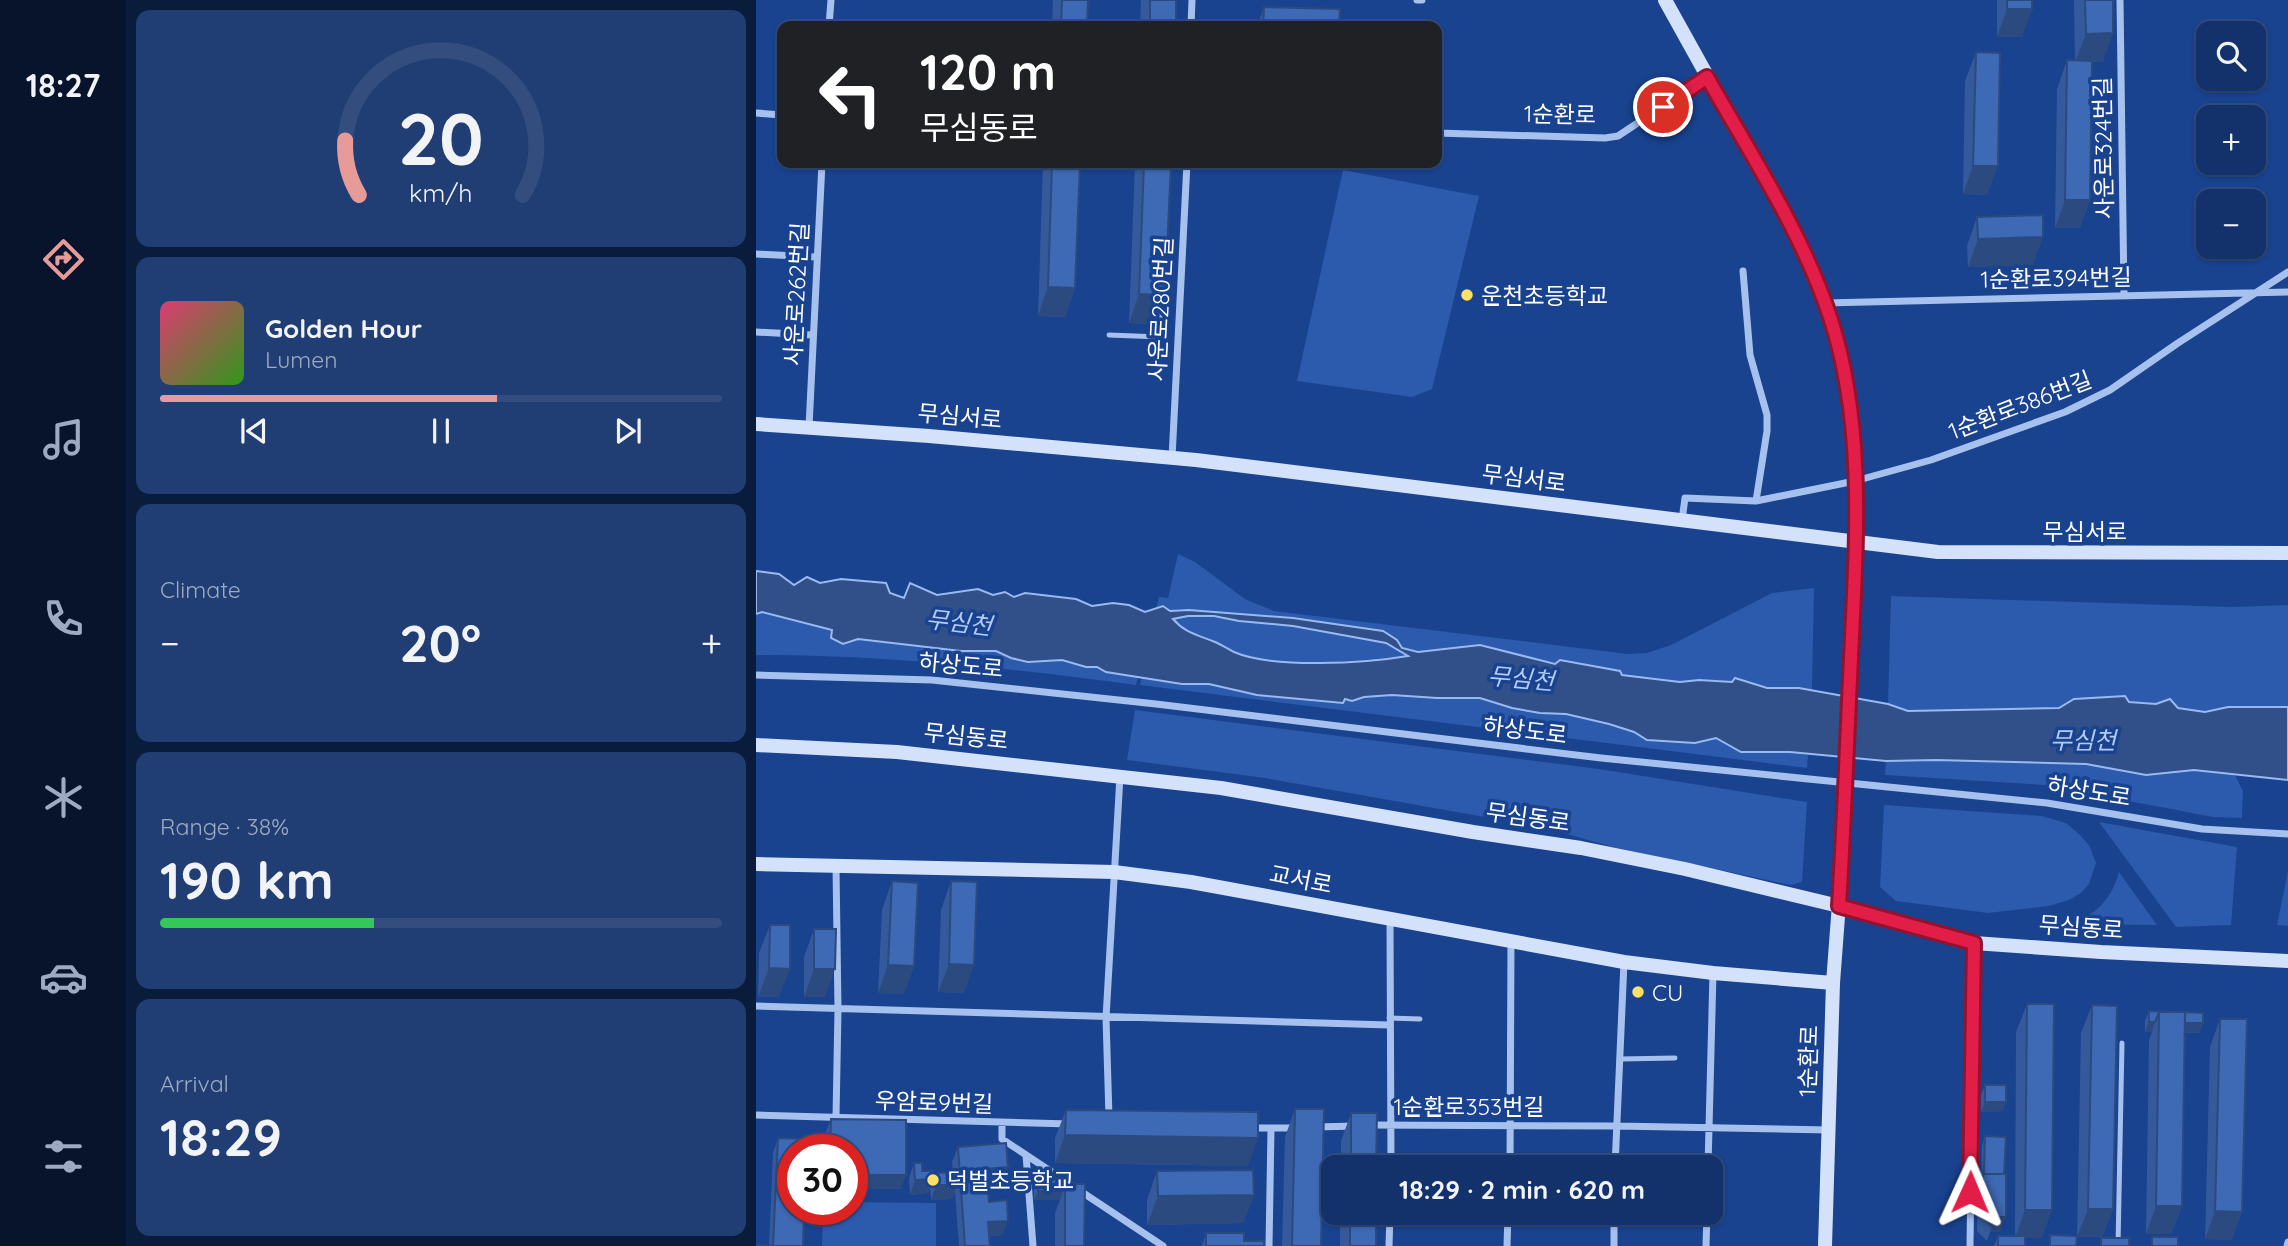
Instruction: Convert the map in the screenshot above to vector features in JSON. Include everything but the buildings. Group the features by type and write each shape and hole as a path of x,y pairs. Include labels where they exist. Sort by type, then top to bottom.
{"main road":[{"path":"1665,0 1786,217 1814,272 1825,303 1841,360 1852,423 1855,542"},
{"name":"무심서로","path":"756,424 1172,458 1938,552 2288,553"},
{"name":"1순환로","path":"1825,1246 1833,983 1841,877 1855,542"},
{"name":"무심동로","path":"756,745 897,752 1221,788 1581,848 1685,869 1839,906 1974,943 2288,961"},
{"name":"교서로","path":"756,863 1114,872 1191,882 1624,962 1833,983"}],"street":[{"path":"829,21 831,0"},
{"path":"1191,21 1192,0"},
{"name":"사운로324번길","path":"2120,0 2124,296"},
{"name":"1순환로","path":"1442,133 1605,138 1618,136 1707,77"},
{"path":"756,113 777,114"},
{"name":"사운로262번길","path":"809,427 822,168"},
{"name":"사운로280번길","path":"1172,458 1187,168"},
{"path":"756,254 816,257"},
{"path":"1743,271 1749,355 1767,415 1756,501"},
{"name":"1순환로386번길","path":"1682,520 1685,498 1756,501 1855,481 1931,460 2065,412 2110,390 2288,272"},
{"name":"1순환로394번길","path":"1825,303 2288,292"},
{"path":"756,332 812,335"},
{"name":"하상도로","path":"756,675 944,681 1601,758 2047,803 2202,829 2288,834"},
{"path":"1110,1125 1106,1018 1120,775"},
{"path":"836,866 836,1117"},
{"path":"1390,919 1391,1155"},
{"path":"1510,1155 1511,941"},
{"path":"1970,1246 1974,943"},
{"path":"1616,1155 1624,962"},
{"path":"1708,1155 1713,973"},
{"path":"756,1006 1106,1018 1389,1022"},
{"name":"우암로9번길","path":"756,1115 1083,1125"},
{"path":"1002,1124 1002,1139 1163,1246"},
{"name":"1순환로353번길","path":"1244,1128 1392,1125 1829,1130"},
{"path":"1269,1246 1271,1129"},
{"path":"1026,1155 1032,1246"},
{"path":"1389,1246 1390,1225"},
{"path":"1507,1246 1508,1225"},
{"path":"1614,1225 1614,1246"},
{"path":"1706,1246 1707,1225"}],"lane":[{"path":"1109,335 1161,337 1163,296"},
{"path":"1389,1022 1420,1019"},
{"path":"2118,1246 2122,1043"},
{"path":"1620,1059 1675,1058"}],"shaded area":[{"path":"1343,170 1479,196 1432,389 1412,397 1297,381"},
{"path":"1178,554 1195,562 1245,599 1274,611 1628,654 1647,653 1671,645 1772,593 1814,588 1812,690 1767,688 1736,678 1732,682 1680,682 1621,675 1620,671 1561,660 1555,664 1487,654 1414,650 1402,648 1397,640 1383,631 1293,618 1189,610 1170,612 1156,608 1159,597 1168,598"},
{"path":"1891,596 2231,607 2288,605 2288,707 2228,707 2205,712 2177,708 2170,699 2156,704 2074,699 2059,708 1908,711 1888,704"},
{"path":"762,612 832,630 843,644 858,639 961,651 996,651 1011,658 1062,660 1086,667 1097,667 1106,672 1138,676 1136,685 946,664 851,657 756,655 756,614"},
{"path":"1214,616 1293,626 1386,643 1409,656 1323,662 1259,658 1235,652 1191,633 1172,619"},
{"path":"1142,677 1182,684 1209,684 1257,695 1343,703 1344,699 1352,701 1364,697 1392,695 1480,698 1512,708 1566,714 1609,724 1648,740 1695,743 1716,738 1741,752 1790,752 1808,755 1807,768 1140,685"},
{"path":"1135,710 1599,769 1807,802 1802,882 1791,885 1617,848 1541,827 1265,778 1127,760"},
{"path":"1886,761 2086,764 2146,775 2194,770 2235,775 2243,791 2242,818 2213,817 2044,785 1885,775"},
{"path":"1884,805 2042,816 2066,823 2080,835 2089,845 2096,863 2089,884 2081,893 2049,906 1988,913 1896,901 1880,887"},
{"path":"2099,822 2237,847 2231,925 2176,927"},
{"path":"2288,871 2288,926 2277,925"},
{"path":"2119,872 2157,925 2069,924 2087,916 2101,905 2112,891"},
{"path":"868,1202 936,1203 936,1246 822,1246 823,1225 868,1225"}],"water":[{"name":"무심천","path":"756,571 779,574 794,585 807,577 820,583 841,579 886,583 890,593 904,598 910,583 937,595 978,589 993,595 1005,592 1014,597 1025,593 1076,599 1092,606 1113,603 1129,605 1145,612 1163,606 1170,611 1293,618 1383,631 1397,640 1402,648 1418,652 1480,645 1555,664 1560,660 1620,671 1622,675 1680,682 1732,682 1735,678 1767,688 1799,688 1888,704 1908,711 2059,708 2074,699 2125,696 2129,702 2156,704 2170,699 2178,708 2205,712 2228,707 2288,707 2288,780 2194,770 2146,775 2086,764 1886,761 1790,752 1741,752 1716,738 1695,743 1647,740 1634,732 1609,724 1566,714 1512,708 1480,698 1392,695 1364,697 1352,701 1345,699 1343,703 1257,695 1209,684 1182,684 1106,672 1097,667 1086,667 1062,660 1028,662 996,651 961,651 858,639 843,644 831,638 832,630 762,612 756,614","holes":["1214,616 1293,626 1386,643 1408,656 1320,663 1272,661 1234,652 1187,631 1173,619"]}],"place":[{"name":"운천초등학교","path":"1467,295"},
{"name":"CU","path":"1638,992"},
{"name":"덕벌초등학교","path":"933,1180"}],"route":[{"path":"1663,107 1707,77 1786,217 1814,272 1831,319 1852,423 1856,495 1839,906 1974,943 1970,1192"}]}
